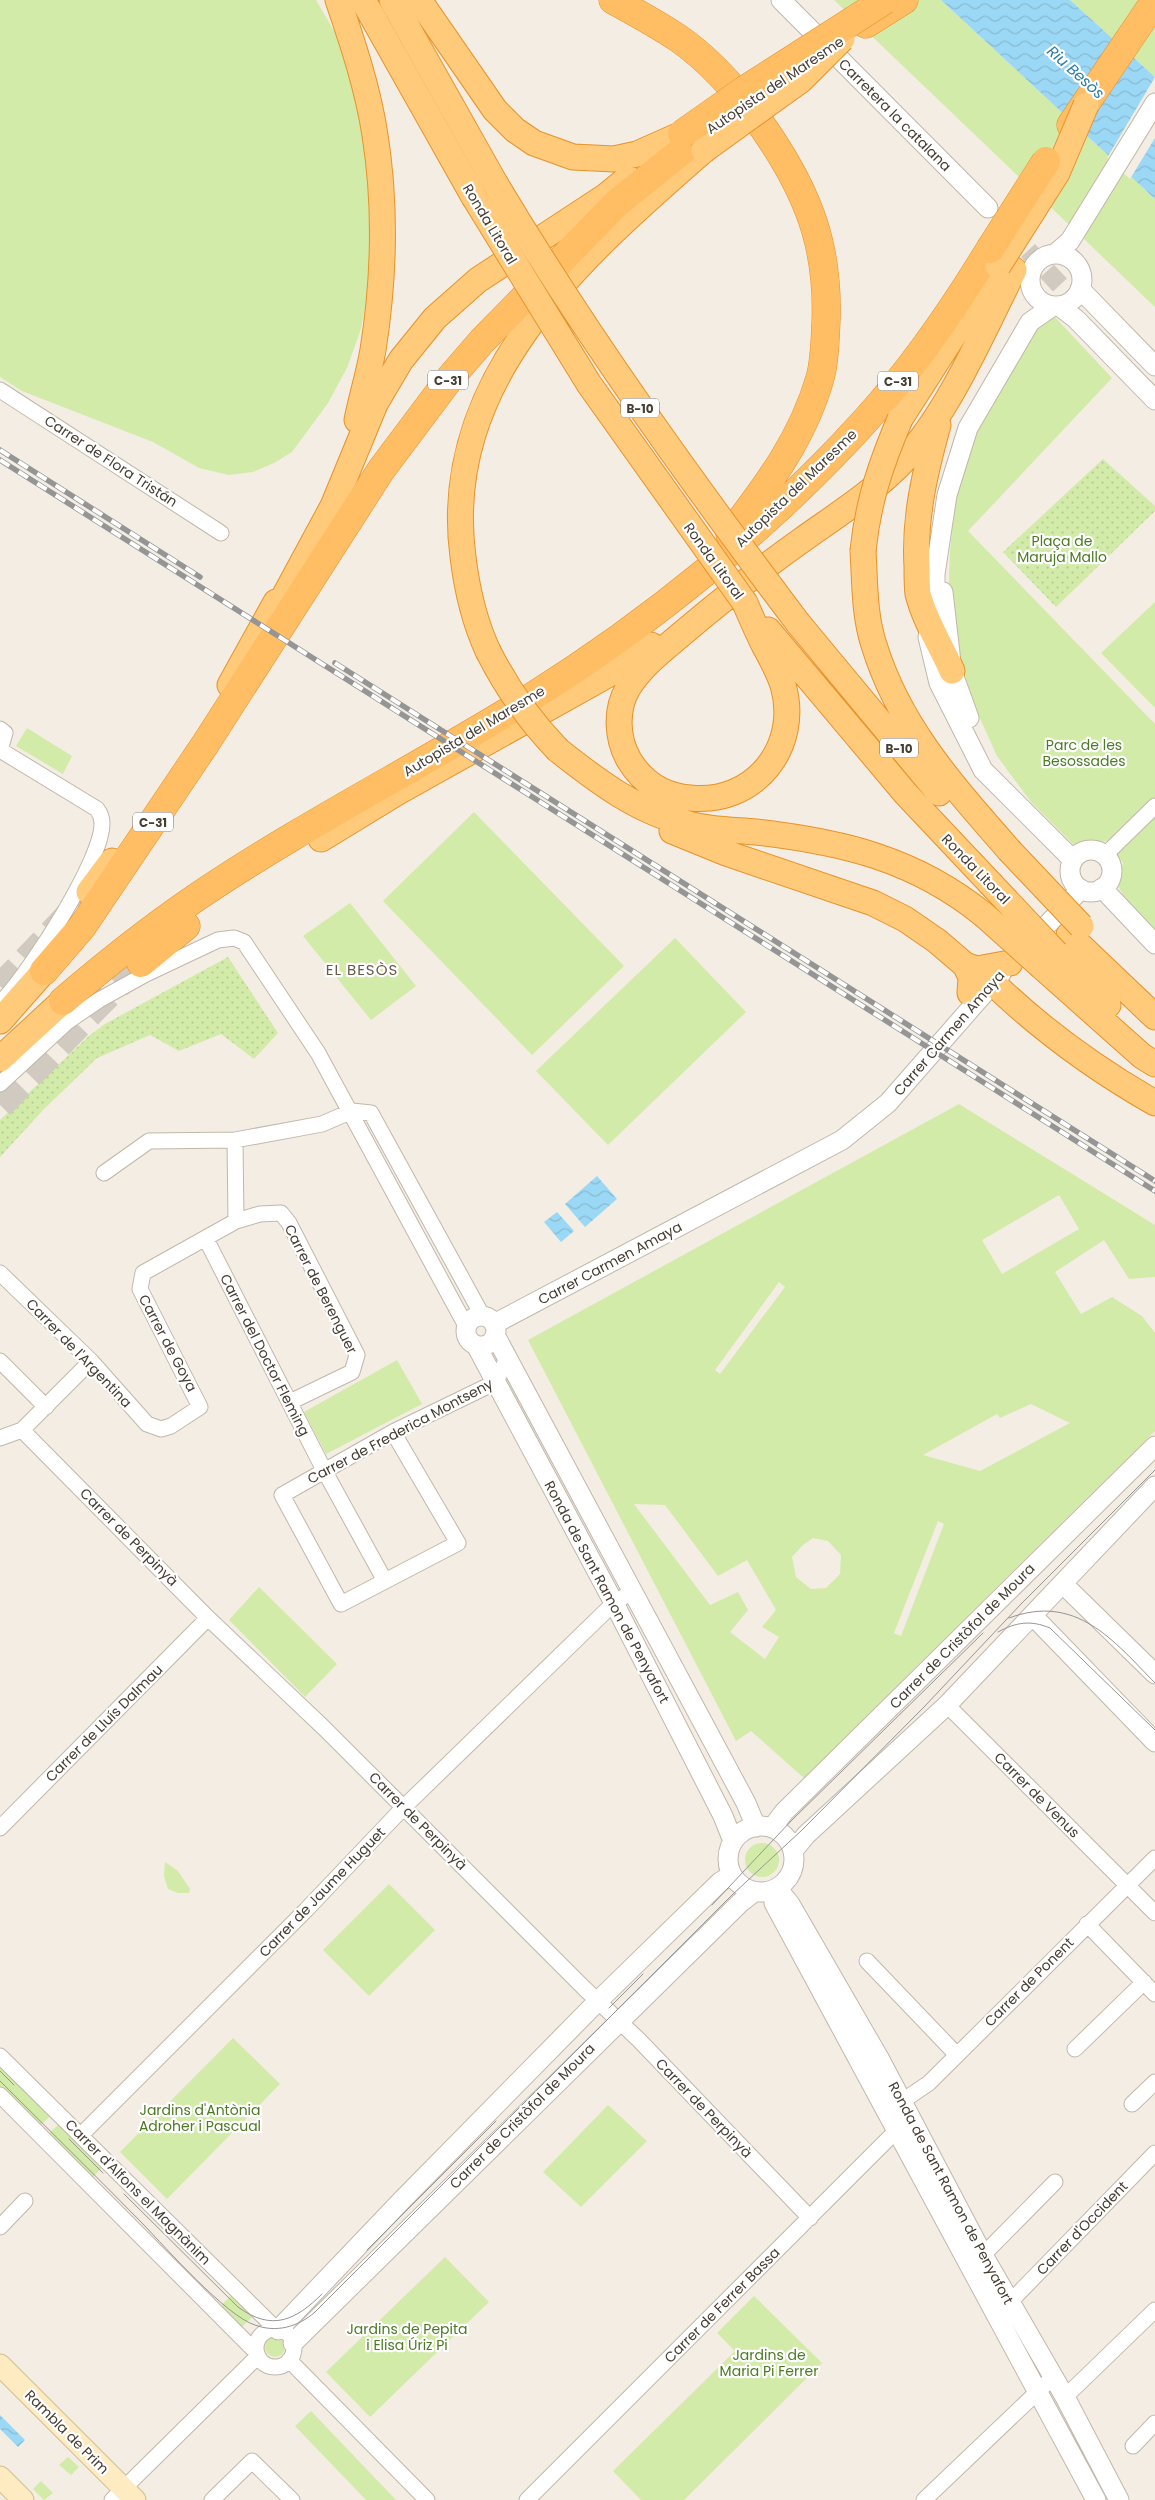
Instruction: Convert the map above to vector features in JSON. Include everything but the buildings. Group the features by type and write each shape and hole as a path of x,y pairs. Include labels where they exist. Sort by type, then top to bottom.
{"highway":[{"path":"89,892 144,818 227,695 233,678 276,602 331,489 355,428 373,352 379,301 382,232 379,165 369,104 355,51 338,0"},
{"name":"Ronda Litoral","path":"363,0 474,197 589,384 770,642 906,794 1002,867"},
{"name":"Ronda Litoral","path":"392,0 496,183 621,380 686,474 798,624 921,773 1002,867 1062,945 1155,1054"},
{"path":"419,0 496,110 515,130 534,143 573,157 614,159 693,142"},
{"path":"530,698 554,669 638,611 721,545 762,494 782,463 811,406 821,377 824,351 825,282 819,242 800,191 784,160 744,102 719,76 679,39 613,0"},
{"path":"885,0 746,88 693,142 595,249 522,334 488,394 472,436 465,464 459,532 470,601 488,651 504,682 523,711 558,750 592,778 645,809 688,824 802,838 850,847 898,862 929,877 961,896 984,914 1062,945 1142,1056 1155,1064"},
{"name":"Autopista del Maresme","path":"206,743 381,470 450,378 482,341 617,203 693,142 842,39 904,0"},
{"name":"Autopista del Maresme","path":"310,836 371,793 530,698 627,632 732,550 772,514 865,421 923,351 959,300 1001,262 1046,161 1086,105 1155,1"},
{"path":"1002,867 945,777 925,750 900,708 874,644 866,606 863,551 871,496 881,464 900,419 1057,173 1086,105"},
{"name":"C-31","path":"227,695 251,656 333,506 375,404 401,360 435,318 478,280 606,196 693,142"},
{"path":"770,642 784,687 787,722 776,755 761,774 740,790 725,797 702,800 666,793 642,777 625,752 619,724 622,703 634,679 655,657 715,605 875,488 904,460 945,400 971,357 1001,262"},
{"path":"945,400 925,470 916,544 926,580 918,593 952,671"},
{"path":"141,963 170,938 310,836 398,792 618,669 776,552 803,540"},
{"path":"206,743 212,717"},
{"name":"C-31","path":"0,1020 82,927 206,743"},
{"path":"645,809 664,826 680,835 873,903 905,919 937,941 965,965 972,976 970,993"},
{"name":"C-31","path":"0,1059 103,966 177,911 310,836"},
{"name":"Ronda Litoral","path":"1062,945 1155,1017"},
{"path":"965,965 999,972 1043,1028 1122,1083 1155,1103"}],"main road":[{"name":"Rambla de Prim","path":"0,2365 123,2496"},
{"path":"0,2477 23,2500"}],"street":[{"name":"Carretera la catalana","path":"782,0 988,208"},
{"path":"1064,257 1070,241 1155,103"},
{"path":"926,580 939,540 947,495 968,428 1030,322 1033,301 1030,274 1036,262 1049,255 1064,257 1081,273 1080,290 1074,299 1056,306 1030,322"},
{"path":"1031,290 1038,299 1056,306 1076,319 1155,400"},
{"path":"1080,290 1155,366"},
{"path":"1084,311 1155,383"},
{"name":"Carrer de Flora Tristán","path":"0,390 221,533"},
{"path":"939,540 952,671 960,696 982,746 1008,792"},
{"path":"931,626 928,637 939,683 983,770 1008,792 1073,860"},
{"path":"0,729 5,733 0,750 97,809 103,824 88,868 41,952 0,1003"},
{"path":"1105,855 1155,806"},
{"path":"1085,850 1093,850 1105,855 1111,866 1112,874 1109,881 1102,888 1093,892 1076,884 1070,869 1073,860 1085,850"},
{"name":"Carrer Carmen Amaya","path":"491,1325 805,1161 859,1129 888,1103 999,972 1006,950 1076,884"},
{"path":"1102,888 1155,944"},
{"path":"0,1084 67,1022 99,1000 146,974 209,944 234,938 244,942 318,1052 352,1111 466,1326 468,1339 476,1345 486,1345 491,1325 474,1317 466,1326"},
{"name":"Carrer Carmen Amaya","path":"805,1161 879,1097 970,993 999,972"},
{"path":"104,1173 149,1141 235,1140 322,1124 352,1111"},
{"name":"Ronda de Sant Ramon de Penyafort","path":"352,1111 371,1113 491,1325 746,1803 764,1827"},
{"path":"206,1239 236,1221 235,1140"},
{"name":"Carrer de Berenguer","path":"236,1221 260,1214 281,1213 357,1355 352,1372 290,1402"},
{"name":"Carrer del Doctor Fleming","path":"206,1239 324,1470 385,1581"},
{"name":"Carrer de Goya","path":"161,1429 171,1426 200,1407 140,1289 143,1274 206,1239"},
{"name":"Carrer de l'Argentina","path":"0,1273 91,1361 147,1424 161,1429"},
{"name":"Ronda de Sant Ramon de Penyafort","path":"476,1345 614,1603 720,1810 733,1841"},
{"name":"Carrer de Frederica Montseny","path":"385,1581 341,1604 282,1495 393,1432 496,1382 508,1358"},
{"path":"0,1361 46,1407"},
{"path":"0,1438 22,1430 91,1361"},
{"name":"Carrer de Perpinyà","path":"22,1430 208,1618 404,1806 619,2020 810,2218"},
{"path":"385,1581 458,1543 393,1432"},
{"name":"Carrer de Cristòfol de Moura","path":"764,1827 784,1812 1155,1446"},
{"path":"793,1851 806,1835 947,1705 1153,1493"},
{"path":"1063,1584 1155,1674"},
{"name":"Carrer de Jaume Huguet","path":"81,2135 306,1910 404,1806 631,1587"},
{"path":"1033,1616 1155,1742"},
{"name":"Carrer de Lluís Dalmau","path":"0,1828 208,1618"},
{"name":"Carrer de Venus","path":"947,1705 1155,1913"},
{"path":"764,1827 788,1840 793,1851 792,1870 787,1880 766,1891 746,1889 732,1875 728,1866 728,1854 733,1841 744,1831 764,1827"},
{"name":"Carrer de Ponent","path":"901,2102 929,2082 1155,1858"},
{"name":"Carrer de Cristòfol de Moura","path":"277,2329 598,2001 720,1882 732,1875"},
{"name":"Ronda de Sant Ramon de Penyafort","path":"766,1891 790,1904 864,2033 983,2255 1052,2378 1065,2397 1119,2500"},
{"name":"Ronda de Sant Ramon de Penyafort","path":"766,1891 781,1914 1096,2500"},
{"name":"Carrer de Cristòfol de Moura","path":"291,2352 619,2020 740,1903 766,1891"},
{"path":"1087,1924 1155,1994"},
{"path":"868,1961 957,2055"},
{"path":"1074,2049 1144,1982"},
{"name":"Carrer d'Alfons el Magnànim","path":"0,2056 277,2329"},
{"path":"1132,2104 1155,2082"},
{"path":"0,2095 209,2307 257,2353 266,2365 278,2366 291,2352"},
{"path":"896,2130 901,2102"},
{"name":"Carrer de Ferrer Bassa","path":"527,2500 896,2130"},
{"name":"Carrer d'Occident","path":"1010,2302 1155,2153"},
{"path":"983,2255 1055,2182"},
{"path":"0,2227 25,2202"},
{"path":"1065,2397 1155,2310"},
{"path":"123,2496 257,2353 257,2344 264,2333 277,2329 288,2334 291,2352 428,2500"},
{"path":"924,2500 1052,2378"},
{"path":"1132,2446 1155,2423"},
{"path":"212,2500 252,2461 292,2500"}],"green space":[{"path":"0,0 316,0 340,41 356,90 372,171 369,285 361,329 347,368 328,403 292,452 274,463 253,472 229,475 199,468 153,442 22,391 0,377"},
{"path":"834,0 941,0 1155,199 1155,307"},
{"path":"1070,0 1155,0 1155,77"},
{"name":"Parc de les Besossades","path":"1053,315 1112,378 968,531 1155,724 1155,929 1123,895 1118,886 1123,863 1107,841 1075,846 1031,802 997,756 963,681 948,604 955,496 972,443 999,390 1037,325"},
{"name":"Plaça de Maruja Mallo","path":"1103,459 1155,506 1155,511 1056,607 1003,552"},
{"path":"1155,602 1155,708 1101,653"},
{"path":"27,728 72,756 63,774 16,746"},
{"path":"474,812 624,966 532,1055 383,901"},
{"path":"350,903 416,986 371,1020 303,936"},
{"path":"675,938 746,1012 608,1145 536,1071"},
{"path":"228,957 278,1033 254,1059 221,1034 179,1051 150,1035 97,1058 44,1109 0,1157 0,1120 90,1035 105,1024"},
{"path":"959,1104 1155,1225 1155,1277 1129,1279 1104,1240 1055,1272 1081,1314 1112,1297 1142,1316 1155,1333 1155,1431 804,1778 751,1731 736,1741 528,1340","holes":["1059,1195 1079,1229 1002,1274 982,1240","779,1282 785,1287 720,1374 715,1370","1031,1404 1070,1423 980,1471 923,1455 997,1414 1000,1418","634,1504 665,1505 718,1576 747,1560 776,1610 762,1627 779,1637 765,1659 730,1632 748,1610 738,1592 710,1605","938,1521 944,1524 901,1636 894,1633","813,1538 828,1541 841,1555 840,1574 826,1588 811,1589 796,1577 792,1557 803,1545"]},
{"path":"397,1360 422,1404 326,1454 304,1412"},
{"path":"259,1587 337,1664 305,1697 229,1620"},
{"path":"762,1843 769,1844 774,1848 778,1853 778,1867 774,1872 769,1876 762,1877 755,1876 750,1872 746,1867 745,1860 746,1853 750,1848 755,1844"},
{"path":"165,1862 178,1871 190,1889 189,1893 178,1893 168,1889 164,1876"},
{"path":"389,1884 435,1930 369,1996 323,1950"},
{"name":"Jardins d'Antònia Adroher i Pascual","path":"233,2038 280,2084 167,2199 120,2152"},
{"path":"0,2065 51,2115 40,2126 0,2087"},
{"path":"608,2105 647,2141 581,2207 543,2172"},
{"path":"59,2124 106,2164 90,2180 48,2134"},
{"name":"Jardins de Pepita i Elisa Úriz Pi","path":"445,2257 489,2302 370,2417 326,2372"},
{"path":"234,2292 256,2313 239,2330 218,2309"},
{"name":"Jardins de Maria Pi Ferrer","path":"754,2296 822,2363 684,2500 641,2500 613,2471 735,2351 717,2333"},
{"path":"275,2337 282,2340 285,2347 282,2354 275,2357 268,2354 265,2347 268,2340"},
{"path":"311,2411 396,2500 366,2500 295,2426"},
{"path":"68,2457 79,2467 71,2475 59,2465"},
{"path":"41,2481 53,2493 44,2500 33,2489"}],"water":[{"name":"Riu Besòs","path":"941,0 1070,0 1155,77 1155,199"},
{"path":"597,1176 617,1199 585,1227 565,1204"},
{"path":"557,1212 574,1231 561,1242 544,1222"},
{"path":"0,2415 25,2440 18,2447 0,2429"}],"pier":[{"path":"1155,77 1155,138 1130,179 1107,158"}],"tunnel":[{"path":"1009,230 1084,311"},
{"path":"0,986 89,892"},
{"path":"0,1105 87,1015 141,963"}],"tram line":[{"path":"0,2081 228,2309 243,2319 263,2327 279,2328 294,2325 315,2312 732,1895 802,1830 924,1707 1022,1603 1155,1470"},
{"path":"1009,1618 1033,1612 1054,1612 1074,1616 1108,1637 1155,1683"},
{"path":"998,1632 1024,1623 1043,1625 1050,1628 1155,1730"},
{"path":"712,1905 792,1820 983,1633"},
{"path":"609,2008 643,1974"},
{"path":"0,2071 14,2085"},
{"path":"367,2250 496,2121"},
{"path":"69,2139 103,2173"},
{"path":"124,2194 238,2307 250,2315 273,2321 283,2320 303,2311 322,2294"}],"railway":[{"path":"0,450 200,577"},
{"path":"0,460 1155,1191"},
{"path":"335,663 1155,1181"}],"district":[{"name":"EL BESÒS","path":"362,969"}]}
